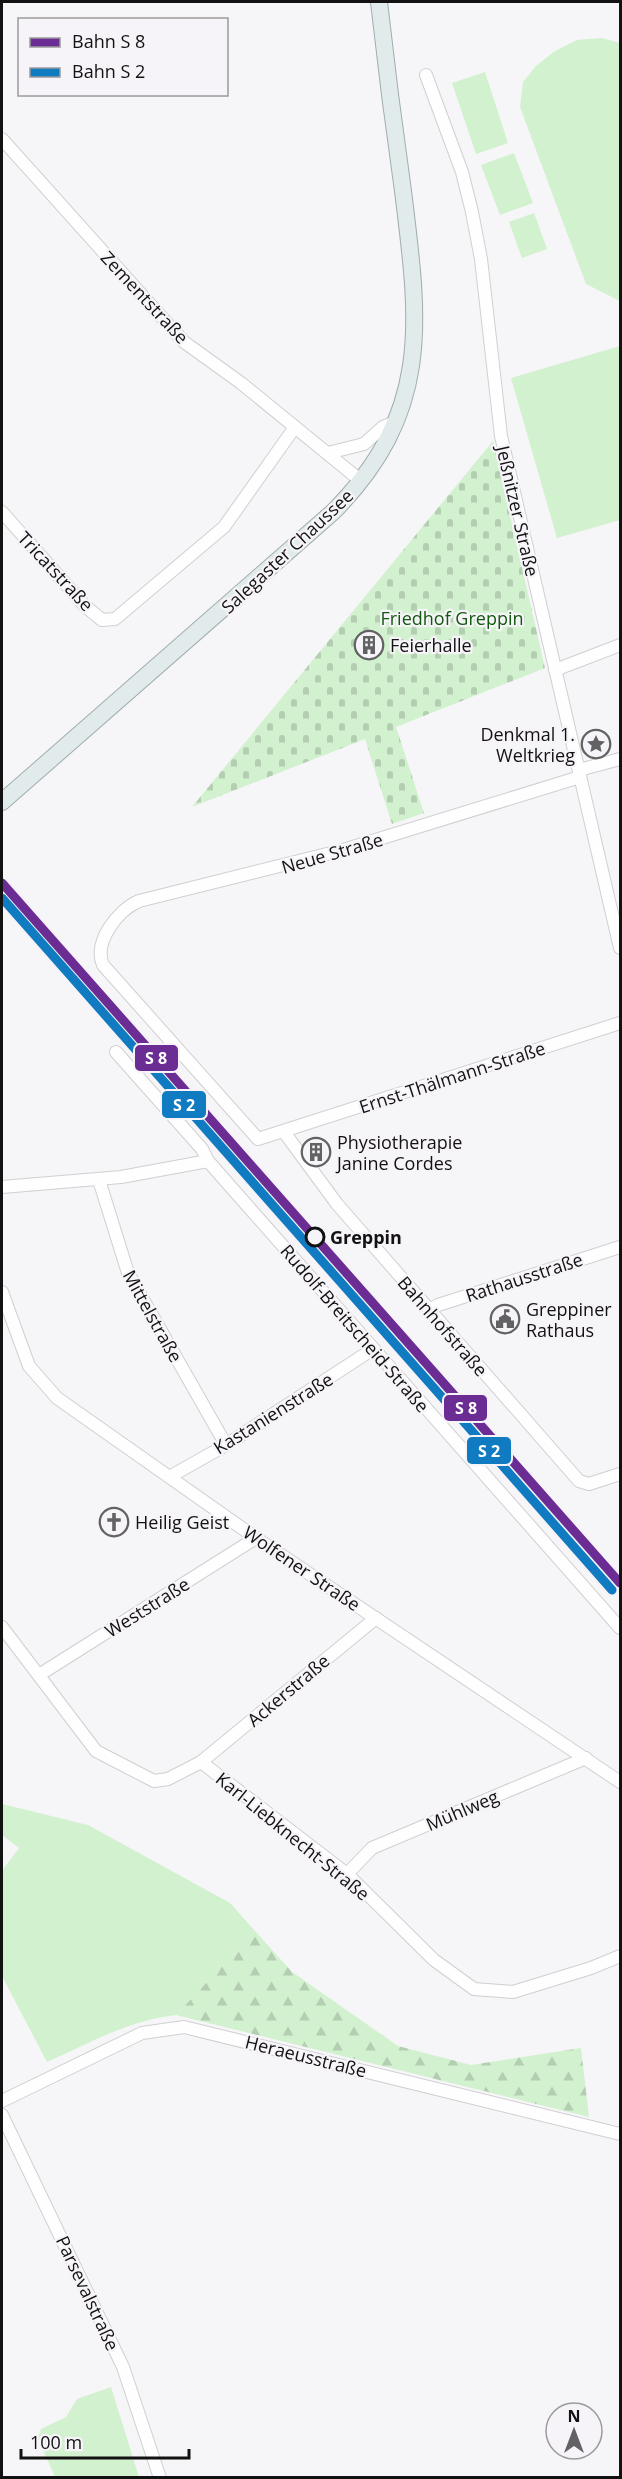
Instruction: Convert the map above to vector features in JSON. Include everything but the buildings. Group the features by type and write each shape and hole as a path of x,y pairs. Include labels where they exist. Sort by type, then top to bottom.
{"main road":[{"name":"Salegaster Chaussee","path":"2,802 317,527 361,481 386,445 397,421 412,363 416,309 379,2"}],"street":[{"name":"Jeßnitzer Straße","path":"426,75 462,172 472,212 481,259 501,436 621,948"},
{"name":"Zementstraße","path":"2,139 184,342 361,481"},
{"path":"328,453 364,444 382,427 397,421"},
{"name":"Tricatstraße","path":"2,512 85,606 102,620 115,618 224,527 295,427"},
{"path":"555,670 621,645"},
{"name":"Neue Straße","path":"101,947 116,919 131,904 139,901 322,856 621,759"},
{"name":"Ernst-Thälmann-Straße","path":"101,947 100,957 103,965 243,1126 258,1139 621,1023"},
{"name":"Rudolf-Breitscheid-Straße","path":"116,1052 202,1149 208,1161 621,1628"},
{"name":"Bahnhofstraße","path":"284,1132 322,1187 579,1481 589,1484 621,1474"},
{"path":"2,1187 99,1180 208,1161"},
{"name":"Mittelstraße","path":"99,1180 128,1273 226,1445"},
{"name":"Rathausstraße","path":"429,1310 438,1305 621,1247"},
{"name":"Wolfener Straße","path":"2,1292 29,1366 57,1398 171,1476 256,1538 621,1782"},
{"name":"Kastanienstraße","path":"171,1476 226,1445 374,1349"},
{"name":"Weststraße","path":"39,1675 256,1538"},
{"name":"Ackerstraße","path":"201,1762 376,1617"},
{"name":"Karl-Liebknecht-Straße","path":"2,1627 96,1751 154,1781 168,1779 201,1762 347,1874 434,1960 474,1989 513,1992 591,1968 621,1956"},
{"name":"Mühlweg","path":"347,1874 372,1848 585,1758"},
{"name":"Heraeusstraße","path":"2,2101 142,2032 184,2027 621,2133"},
{"name":"Parsevalstraße","path":"2,2115 123,2367 160,2478"}],"green space":[{"path":"602,38 620,43 620,301 586,284 520,107 523,82 536,66 555,51 577,40"},
{"path":"485,72 508,143 476,154 452,83"},
{"path":"514,153 533,203 500,215 481,165"},
{"path":"534,213 547,249 522,258 509,222"},
{"path":"620,346 620,520 557,538 511,378"},
{"name":"Friedhof Greppin","path":"493,441 545,668 396,727 424,813 392,824 365,739 192,807"},
{"path":"2,1804 88,1825 230,1903 255,1931 176,2015 126,2027 47,2062 2,1976 2,1871 19,1848 2,1835"},
{"path":"255,1931 292,1972 398,2046 471,2065 581,2048 589,2117 176,2015"},
{"path":"111,2387 139,2477 55,2477 38,2438 41,2429 66,2417 77,2399"}],"transit line":[{"path":"2,883 620,1583"},
{"path":"2,898 612,1590"}],"place":[{"name":"Feierhalle","path":"369,645"},
{"name":"Denkmal 1. Weltkrieg","path":"596,744"},
{"name":"Physiotherapie Janine Cordes","path":"316,1152"},
{"name":"Greppin","path":"315,1237"},
{"name":"Greppiner Rathaus","path":"505,1319"},
{"name":"Heilig Geist","path":"114,1522"}]}
